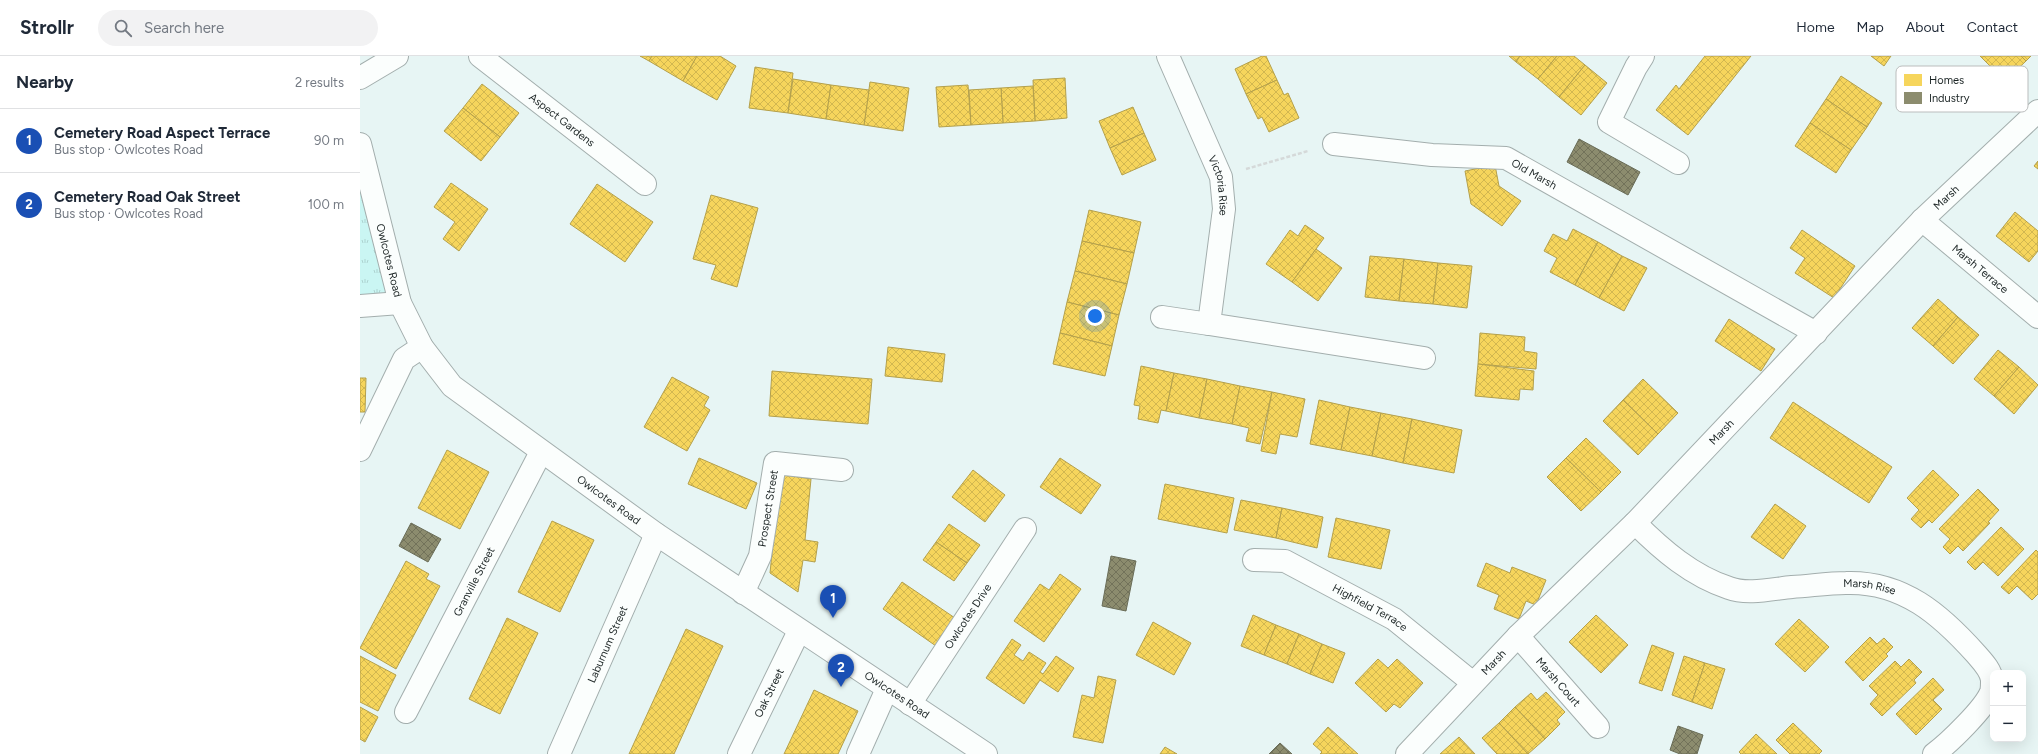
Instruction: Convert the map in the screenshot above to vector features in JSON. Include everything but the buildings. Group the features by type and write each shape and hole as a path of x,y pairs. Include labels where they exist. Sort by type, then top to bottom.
{"street":[{"path":"360,78 397,56"},
{"name":"Aspect Gardens","path":"480,56 645,184"},
{"name":"Victoria Rise","path":"1168,56 1221,177 1224,209 1210,324"},
{"path":"1643,56 1636,66 1609,122 1678,163"},
{"name":"Marsh","path":"1407,754 1472,683 1518,636 1635,523 1922,220 2038,111"},
{"name":"Owlcotes Road","path":"360,144 400,303 422,347 452,386 656,534 799,631 986,754"},
{"name":"Old Marsh","path":"1334,144 1432,155 1506,158 1816,333"},
{"name":"Marsh Terrace","path":"1922,220 2038,317"},
{"path":"360,306 400,303"},
{"path":"1162,317 1424,358"},
{"path":"360,450 404,359 422,347"},
{"name":"Granville Street","path":"406,712 541,452"},
{"name":"Prospect Street","path":"743,593 760,556 775,463 842,470"},
{"name":"Marsh Rise","path":"1635,523 1660,548 1686,567 1709,580 1730,589 1757,591 1847,583 1874,584 1898,591 1917,600 1937,614 1987,666 1992,679 1991,691 1983,704 1948,744 1934,754"},
{"name":"Owlcotes Drive","path":"910,704 1025,529"},
{"name":"Laburnum Street","path":"559,754 656,534"},
{"name":"Highfield Terrace","path":"1254,560 1285,561 1394,619 1472,683"},
{"name":"Oak Street","path":"739,754 799,631"},
{"name":"Marsh Court","path":"1518,636 1598,727"},
{"path":"858,754 888,689"}],"path":[{"path":"1221,177 1334,144"}],"green space":[{"path":"360,144 400,303 360,306"}],"place":[{"name":"Cemetery Road Aspect Terrace","path":"833,618"},
{"name":"Cemetery Road Oak Street","path":"841,687"}]}
